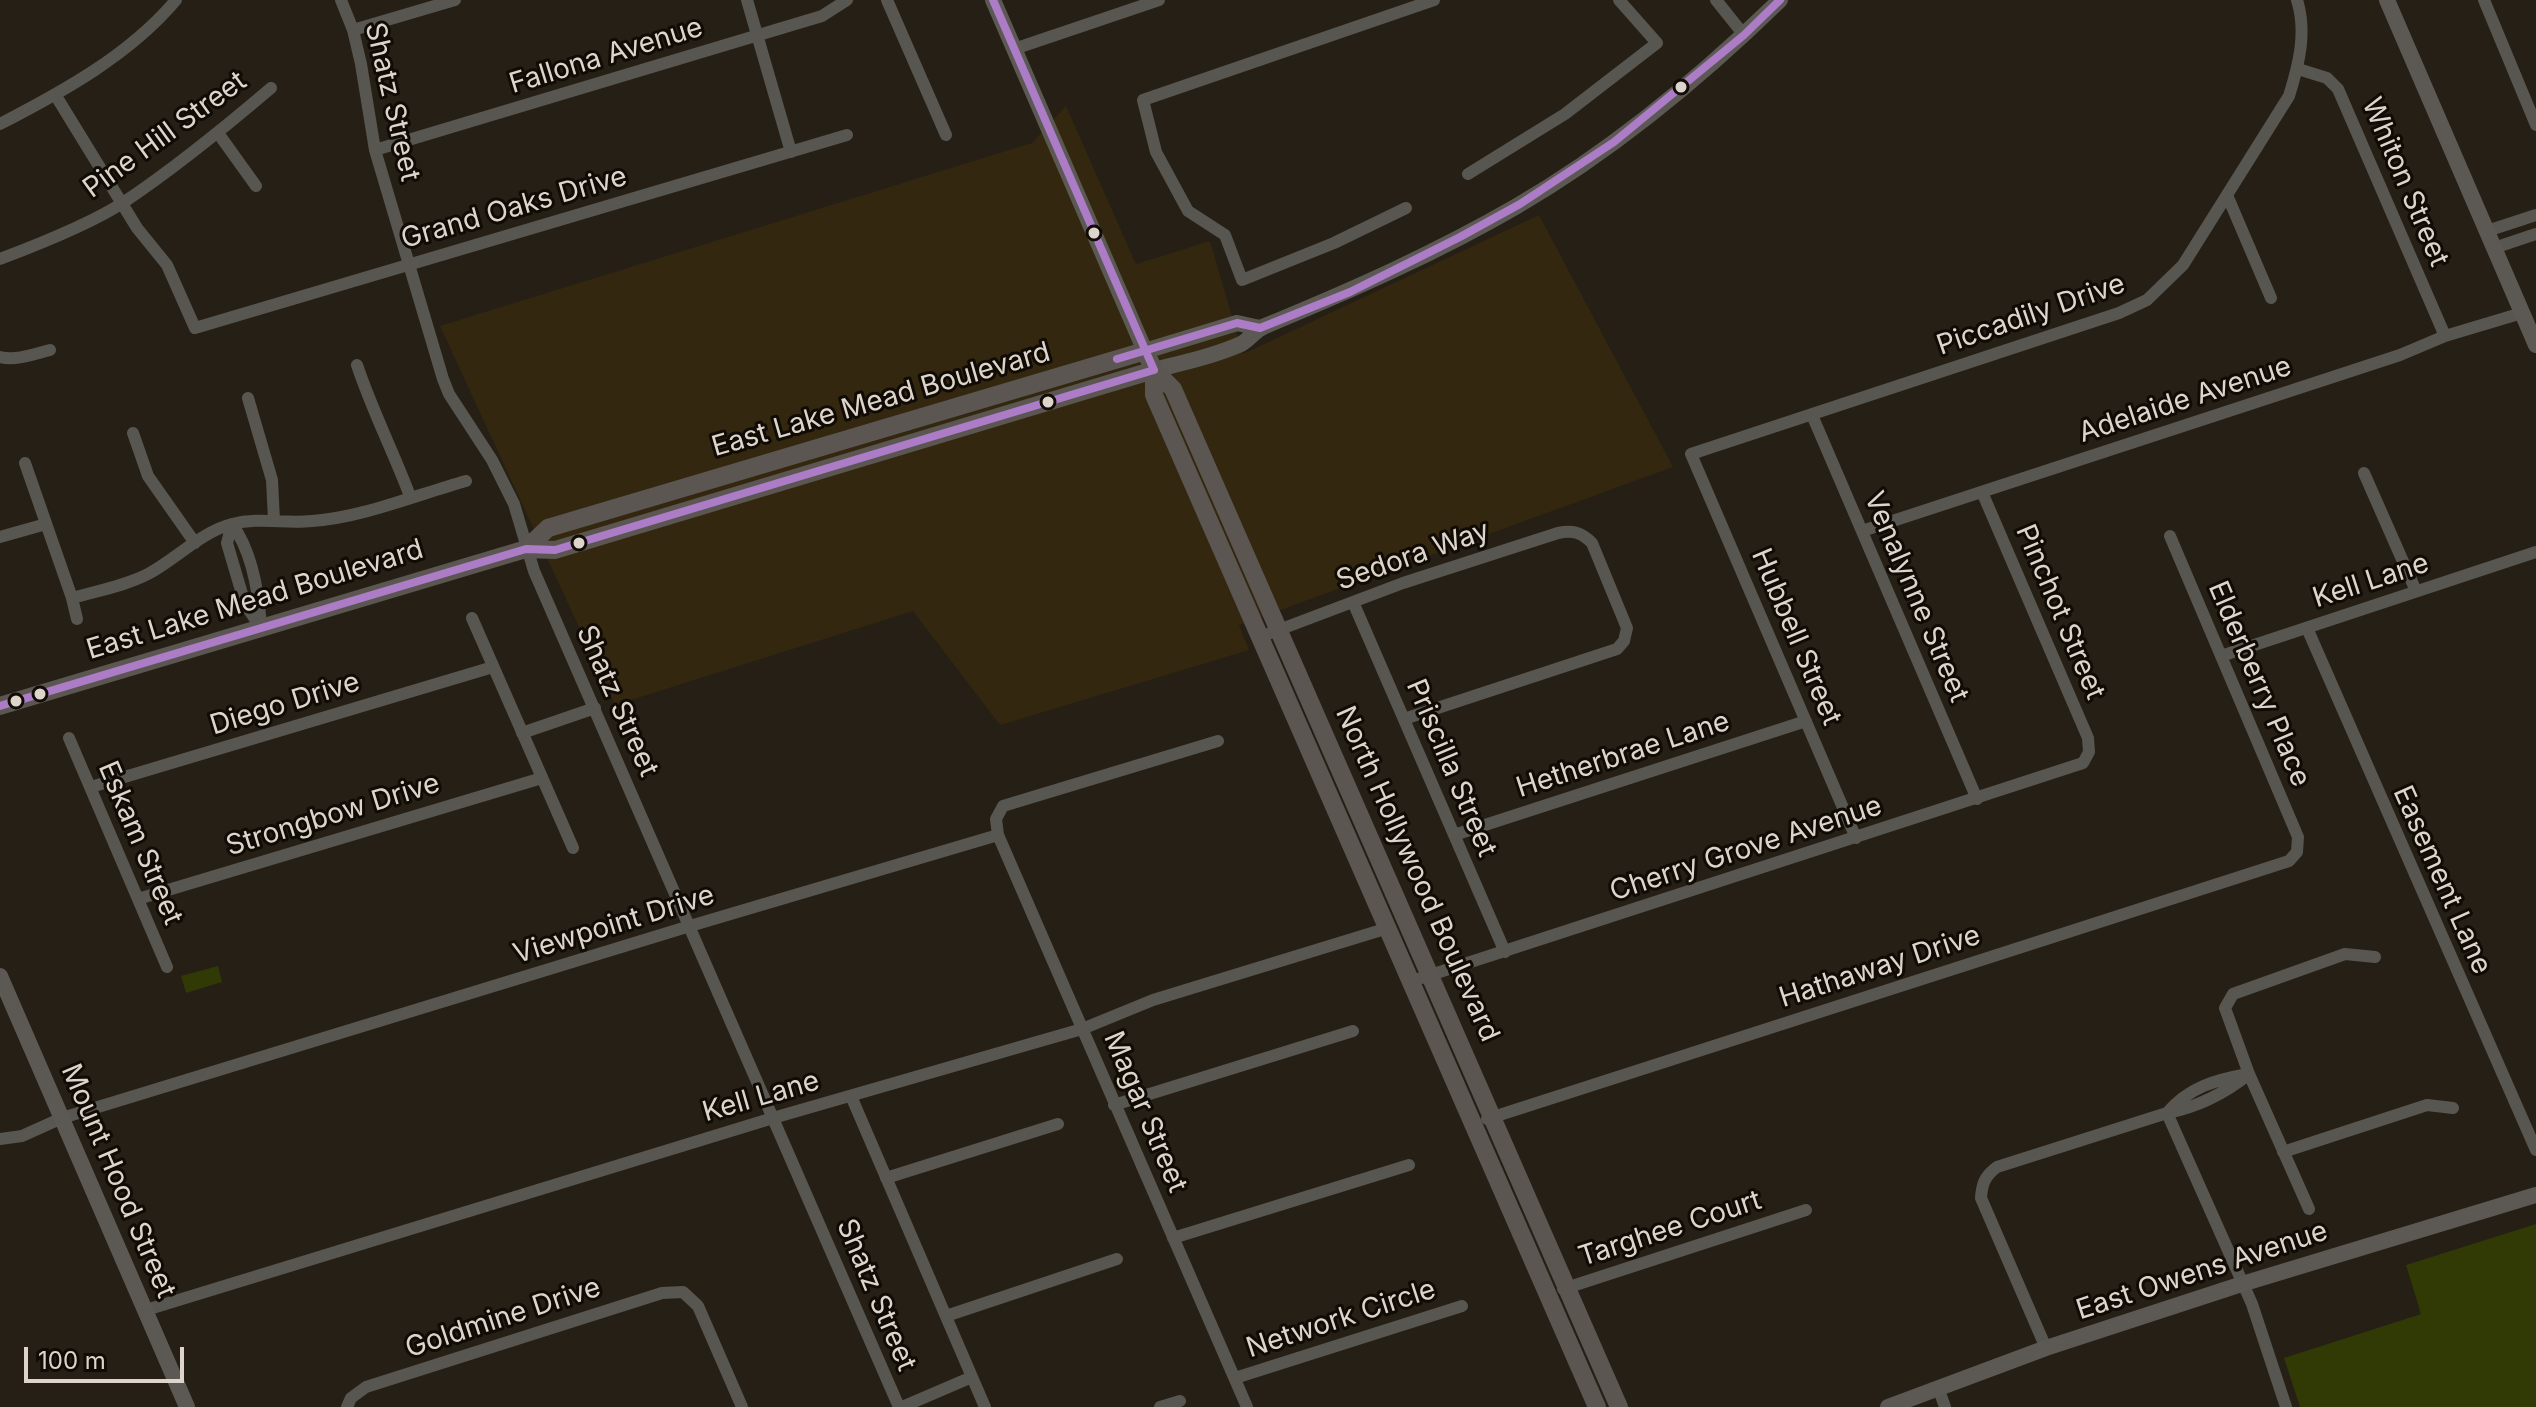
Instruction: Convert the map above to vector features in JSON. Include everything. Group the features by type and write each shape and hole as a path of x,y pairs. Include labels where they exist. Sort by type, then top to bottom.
{"main road":[{"name":"North Hollywood Boulevard","path":"1145,351 1154,370 1172,387 1619,1407"},
{"name":"East Lake Mead Boulevard","path":"526,549 548,528 1145,351"},
{"name":"North Hollywood Boulevard","path":"1154,370 1154,395 1597,1407"},
{"name":"East Lake Mead Boulevard","path":"0,706 526,549 555,550 1154,370"},
{"path":"876,453 884,443 940,424 956,407"},
{"path":"768,486 770,477 802,462 807,451"},
{"path":"1208,520 1227,512"}],"street":[{"path":"0,124 56,96 131,42 176,0"},
{"name":"Shatz Street","path":"341,0 353,30 361,64 375,150 449,394 492,460 514,504 534,571 900,1407"},
{"path":"353,30 455,0"},
{"path":"747,0 791,152"},
{"name":"Fallona Avenue","path":"375,150 822,16 847,0"},
{"path":"887,0 946,135"},
{"name":"North Hollywood Boulevard","path":"993,0 1145,351"},
{"path":"1014,49 1159,0"},
{"path":"1406,208 1334,243 1242,280 1225,235 1188,211 1156,152 1143,100 1434,0"},
{"path":"1468,174 1565,114 1657,43 1619,0"},
{"path":"1716,0 1744,35"},
{"name":"East Lake Mead Boulevard","path":"1154,370 1243,343 1260,328 1402,267 1520,204 1614,142 1744,35 1780,0"},
{"name":"Piccadily Drive","path":"1691,454 2119,313 2147,300 2183,265 2289,96 2298,69 2303,30 2297,0"},
{"path":"2387,0 2536,345"},
{"path":"2484,0 2536,125"},
{"name":"Whiton Street","path":"2298,69 2327,78 2338,89 2445,336"},
{"name":"Pine Hill Street","path":"0,259 121,204 218,133 271,88"},
{"path":"56,96 121,204"},
{"path":"218,133 256,186"},
{"name":"Grand Oaks Drive","path":"121,204 167,265 195,328 847,135"},
{"path":"2227,195 2271,298"},
{"path":"2487,231 2536,215"},
{"path":"2494,248 2536,234"},
{"name":"Adelaide Avenue","path":"1862,531 2522,313"},
{"name":"East Lake Mead Boulevard","path":"1145,351 1237,323 1260,328"},
{"path":"0,357 6,359 50,350"},
{"path":"357,365 374,416 394,454 410,496"},
{"path":"248,398 272,480 274,520"},
{"name":"Venalynne Street","path":"1812,415 1977,799"},
{"path":"133,433 148,476 195,543"},
{"name":"Hubbell Street","path":"1691,454 1856,838"},
{"path":"25,463 77,619"},
{"path":"2364,473 2416,591"},
{"path":"72,598 143,576 216,530 232,524 256,519 310,522 348,515 466,481"},
{"name":"Pinchot Street","path":"1982,492 2088,738 2089,752"},
{"path":"0,537 46,524"},
{"path":"232,524 243,540 260,600 261,628"},
{"name":"Sedora Way","path":"1260,637 1353,602 1558,533 1571,530 1592,543 1627,628 1624,641 1617,649 1404,719"},
{"name":"Elderberry Place","path":"2170,536 2298,837 2297,852"},
{"name":"Kell Lane","path":"2221,656 2536,552"},
{"name":"Priscilla Street","path":"1353,602 1505,952"},
{"path":"472,618 573,848"},
{"name":"Easement Lane","path":"2307,628 2536,1150"},
{"name":"Diego Drive","path":"91,787 493,667"},
{"path":"522,733 595,708"},
{"name":"Hetherbrae Lane","path":"1454,835 1806,721"},
{"name":"Eskam Street","path":"69,738 167,967"},
{"path":"998,835 996,819 1003,806 1218,741"},
{"name":"Cherry Grove Avenue","path":"1412,981 1977,799 2083,763 2089,752"},
{"name":"Strongbow Drive","path":"138,899 542,778"},
{"name":"Viewpoint Drive","path":"0,1139 22,1136 62,1118 998,835"},
{"name":"Magar Street","path":"998,835 1247,1407"},
{"name":"Hathaway Drive","path":"1474,1123 2289,861 2297,852"},
{"name":"Kell Lane","path":"146,1310 773,1118 1082,1029 1153,1000 1388,928"},
{"path":"2309,1209 2249,1074 2225,1008 2233,994 2345,954 2375,957"},
{"name":"Mount Hood Street","path":"0,976 187,1407"},
{"path":"1114,1105 1353,1031"},
{"path":"2046,1348 1981,1198 1982,1184 1988,1174 1997,1167 2188,1109 2226,1092 2249,1074"},
{"path":"851,1096 985,1407"},
{"path":"2283,1152 2427,1105 2453,1108"},
{"path":"2167,1113 2252,1304 2286,1407"},
{"path":"886,1178 1058,1124"},
{"path":"1173,1238 1409,1165"},
{"name":"East Owens Avenue","path":"1888,1407 2046,1348 2242,1284 2536,1195"},
{"name":"Targhee Court","path":"1548,1294 1806,1210"},
{"path":"946,1316 1117,1259"},
{"name":"Goldmine Drive","path":"348,1406 351,1398 366,1387 662,1293 683,1292 698,1306 742,1407"},
{"name":"Network Circle","path":"1235,1378 1462,1306"},
{"path":"900,1407 972,1377"},
{"path":"1939,1390 1945,1407"},
{"path":"1160,1407 1180,1401"}],"shaded area":[{"path":"1066,106 1136,264 1210,241 1243,354 1539,215 1673,467 1239,625 1249,650 1000,725 913,611 615,705 440,326 1032,143"}],"green space":[{"path":"218,966 222,982 186,993 181,976"},
{"path":"2536,1224 2536,1407 2300,1407 2284,1358 2421,1314 2406,1265"}],"transit line":[{"path":"0,706 526,549 555,550 1154,370 993,0"},
{"path":"1117,359 1237,323 1260,328 1350,292 1460,237 1520,204 1614,142 1744,35 1780,0"}]}
